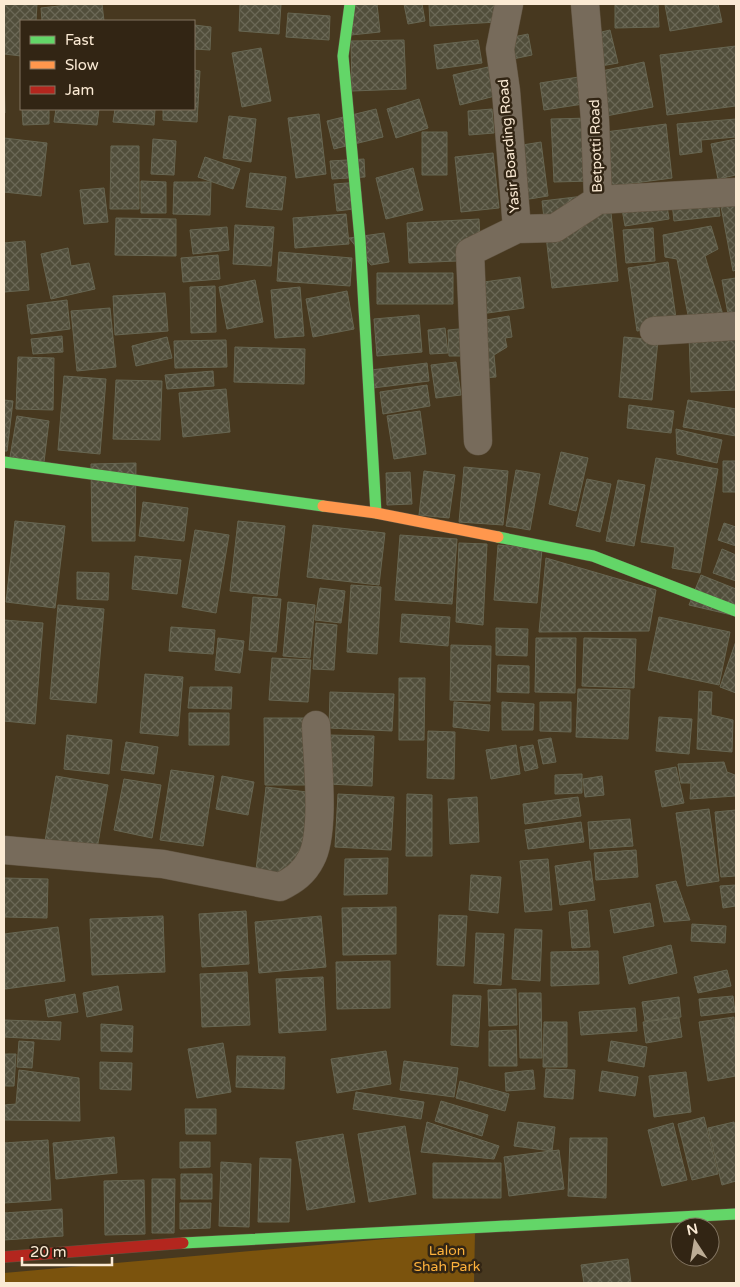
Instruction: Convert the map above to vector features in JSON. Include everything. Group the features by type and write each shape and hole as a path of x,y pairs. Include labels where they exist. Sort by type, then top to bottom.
{"street":[{"path":"350,4 343,56 360,239 376,513"},
{"name":"Yasir Boarding Road","path":"478,441 470,252 517,229 506,91 500,49 509,4"},
{"name":"Betpotti Road","path":"517,229 555,228 598,200 596,128 585,4"},
{"path":"598,200 736,192"},
{"path":"654,331 736,326"},
{"path":"4,462 376,513 593,556 736,611"},
{"path":"4,850 162,864 280,887 296,879 312,858 319,827 316,725"},
{"path":"4,1257 236,1239 736,1214"}],"green space":[{"name":"Lalon Shah Park","path":"475,1231 474,1283 4,1283 4,1273"}],"building":[{"path":"4,4 37,4 36,20 20,20 20,56 4,54"},
{"path":"76,4 102,4 104,20 42,20 41,8"},
{"path":"240,4 281,4 279,34 239,31"},
{"path":"348,4 377,4 380,32 351,35"},
{"path":"404,4 422,4 425,21 408,24"},
{"path":"429,4 496,4 497,22 430,26"},
{"path":"615,4 658,4 659,27 615,28"},
{"path":"718,4 722,22 670,31 665,5"},
{"path":"288,13 330,16 329,40 286,37"},
{"path":"195,25 211,27 210,50 195,49"},
{"path":"610,30 618,63 601,66 593,34"},
{"path":"528,34 532,55 499,62 494,41"},
{"path":"404,40 406,89 352,91 351,41"},
{"path":"478,40 482,63 437,69 434,45"},
{"path":"736,46 736,106 667,115 660,55"},
{"path":"261,48 271,101 242,107 232,53"},
{"path":"644,62 653,107 606,116 597,72"},
{"path":"488,67 495,96 460,105 453,75"},
{"path":"195,70 200,71 197,122 163,120 163,110 195,110"},
{"path":"4,72 5,113 4,113"},
{"path":"585,76 590,103 544,110 540,83"},
{"path":"419,99 428,128 396,138 387,109"},
{"path":"376,109 383,137 334,149 327,121"},
{"path":"492,109 494,133 469,135 468,111"},
{"path":"22,110 49,110 49,124 23,125"},
{"path":"56,110 99,110 97,125 54,122"},
{"path":"115,110 155,110 154,125 113,122"},
{"path":"319,114 326,174 296,178 288,118"},
{"path":"229,116 256,119 251,162 223,158"},
{"path":"591,118 593,181 554,182 551,119"},
{"path":"736,119 736,137 701,140 702,152 680,155 677,124"},
{"path":"666,124 672,178 605,187 598,133"},
{"path":"422,132 447,132 447,175 422,175"},
{"path":"4,138 47,143 41,196 4,192"},
{"path":"153,139 176,141 174,175 151,174"},
{"path":"736,139 736,175 718,179 711,144"},
{"path":"541,142 548,196 523,200 516,146"},
{"path":"111,146 139,146 139,209 110,209"},
{"path":"493,153 499,208 461,212 455,157"},
{"path":"205,157 240,169 233,189 198,177"},
{"path":"364,159 365,177 332,179 330,161"},
{"path":"413,168 423,210 386,219 376,178"},
{"path":"250,173 286,177 282,210 246,207"},
{"path":"716,180 720,216 674,221 670,185"},
{"path":"141,181 166,182 166,213 141,213"},
{"path":"736,181 736,270 733,271 717,185"},
{"path":"174,182 211,182 210,215 173,214"},
{"path":"360,182 362,208 337,211 334,184"},
{"path":"664,185 669,219 625,226 619,192"},
{"path":"104,188 108,222 84,224 80,190"},
{"path":"609,193 618,281 552,288 542,201"},
{"path":"346,214 349,244 295,248 293,218"},
{"path":"116,218 176,219 176,256 115,255"},
{"path":"479,219 481,260 409,263 407,223"},
{"path":"235,225 274,227 271,266 233,264"},
{"path":"711,226 718,249 705,256 724,318 690,325 677,259 665,257 663,235"},
{"path":"227,227 229,250 193,254 190,230"},
{"path":"653,228 655,261 626,263 623,230"},
{"path":"384,233 389,262 371,265 349,238"},
{"path":"25,241 29,290 4,292 4,243"},
{"path":"68,248 71,266 89,263 95,289 51,299 41,254"},
{"path":"279,252 352,258 350,286 277,281"},
{"path":"218,255 220,279 183,282 181,258"},
{"path":"668,262 677,325 637,331 628,268"},
{"path":"377,273 453,273 453,304 377,304"},
{"path":"520,277 524,308 466,316 462,285"},
{"path":"736,278 736,319 729,320 722,280"},
{"path":"255,280 263,322 227,329 219,287"},
{"path":"215,286 216,332 191,333 190,287"},
{"path":"300,287 304,336 275,338 271,290"},
{"path":"347,291 354,329 313,337 306,299"},
{"path":"165,293 168,331 115,335 113,296"},
{"path":"67,300 70,329 31,334 27,305"},
{"path":"110,308 116,367 77,371 71,311"},
{"path":"419,315 422,352 377,356 374,319"},
{"path":"509,316 512,337 505,338 507,347 494,355 496,377 464,379 463,324"},
{"path":"445,328 448,353 430,354 428,330"},
{"path":"459,329 461,356 449,356 448,330"},
{"path":"736,333 736,390 691,392 689,335"},
{"path":"62,336 63,352 33,354 31,339"},
{"path":"167,337 172,358 136,366 132,346"},
{"path":"624,337 658,340 652,400 619,397"},
{"path":"226,340 227,367 175,368 174,341"},
{"path":"235,347 305,349 304,384 234,382"},
{"path":"18,357 54,358 53,410 16,409"},
{"path":"456,362 461,395 436,398 431,365"},
{"path":"427,363 429,381 373,388 371,370"},
{"path":"213,371 214,386 167,389 165,375"},
{"path":"64,376 106,379 100,454 58,450"},
{"path":"116,380 162,381 160,440 113,439"},
{"path":"427,385 430,406 383,414 380,392"},
{"path":"226,389 230,432 183,437 179,393"},
{"path":"4,400 13,401 7,451 4,451"},
{"path":"688,400 736,409 736,436 683,427"},
{"path":"629,405 674,411 671,433 627,428"},
{"path":"420,411 426,454 394,459 387,416"},
{"path":"17,416 49,421 44,462 10,457"},
{"path":"676,429 722,440 717,463 677,454"},
{"path":"561,452 588,458 576,511 549,504"},
{"path":"656,458 718,469 700,573 672,568 675,547 641,542"},
{"path":"723,461 736,461 736,492 723,492"},
{"path":"136,463 135,541 92,541 91,464"},
{"path":"464,467 508,471 503,525 459,522"},
{"path":"516,470 540,474 530,530 506,526"},
{"path":"424,471 455,475 449,518 419,515"},
{"path":"410,472 412,504 387,505 386,473"},
{"path":"587,479 611,484 600,532 576,526"},
{"path":"618,480 645,485 634,546 606,541"},
{"path":"143,502 188,508 184,541 139,536"},
{"path":"15,521 65,526 55,608 6,602"},
{"path":"238,521 285,526 277,596 230,591"},
{"path":"724,523 736,527 736,546 718,540"},
{"path":"313,525 385,533 379,585 307,577"},
{"path":"195,530 229,535 216,613 182,607"},
{"path":"400,535 457,539 452,604 395,600"},
{"path":"459,543 487,544 483,625 456,622"},
{"path":"498,545 542,549 537,603 494,600"},
{"path":"722,549 736,555 736,581 713,573"},
{"path":"135,556 181,560 177,594 132,589"},
{"path":"546,558 656,590 649,631 539,632"},
{"path":"77,572 109,573 108,600 77,599"},
{"path":"701,575 736,589 736,616 689,605"},
{"path":"351,585 381,587 377,654 347,652"},
{"path":"320,588 345,591 341,623 315,620"},
{"path":"253,597 281,599 276,652 249,650"},
{"path":"288,602 315,605 310,658 283,656"},
{"path":"58,605 104,609 96,703 50,699"},
{"path":"402,614 450,617 448,646 400,642"},
{"path":"659,617 730,632 719,685 648,670"},
{"path":"4,620 43,623 35,724 4,721"},
{"path":"316,623 337,625 334,670 313,669"},
{"path":"171,627 215,630 213,654 169,651"},
{"path":"496,628 528,629 527,656 496,655"},
{"path":"218,638 244,641 240,673 215,670"},
{"path":"536,638 576,638 575,693 535,692"},
{"path":"584,638 636,639 634,688 582,686"},
{"path":"736,641 736,693 720,687"},
{"path":"451,645 491,646 490,701 450,700"},
{"path":"272,658 311,660 308,702 269,700"},
{"path":"498,665 529,666 529,693 497,692"},
{"path":"145,674 183,677 178,736 140,733"},
{"path":"399,678 425,678 424,740 399,740"},
{"path":"190,687 232,687 231,709 188,708"},
{"path":"578,689 630,690 628,739 576,737"},
{"path":"699,691 712,692 711,715 733,720 732,752 697,749"},
{"path":"330,692 394,694 392,731 329,728"},
{"path":"454,702 490,705 489,731 453,727"},
{"path":"502,702 534,704 533,730 502,730"},
{"path":"540,702 571,702 571,732 540,731"},
{"path":"189,713 229,713 229,745 189,745"},
{"path":"659,717 692,719 689,754 656,751"},
{"path":"264,718 310,718 310,785 265,785"},
{"path":"428,731 455,732 454,779 427,778"},
{"path":"67,735 112,740 109,774 64,769"},
{"path":"329,735 374,736 372,786 327,784"},
{"path":"551,738 556,762 543,764 538,740"},
{"path":"126,742 158,747 154,774 121,770"},
{"path":"516,745 520,774 491,779 486,750"},
{"path":"533,745 538,768 525,771 520,747"},
{"path":"724,762 727,772 735,775 736,796 690,799 691,783 681,783 678,764"},
{"path":"676,767 684,803 662,807 655,771"},
{"path":"171,770 214,776 203,846 160,840"},
{"path":"582,774 582,793 555,794 555,775"},
{"path":"56,776 108,785 97,849 45,841"},
{"path":"222,776 254,782 248,815 216,809"},
{"path":"602,776 604,795 585,797 583,779"},
{"path":"124,779 161,785 152,838 114,830"},
{"path":"266,787 315,793 305,876 256,870"},
{"path":"338,794 394,797 391,850 335,847"},
{"path":"407,794 432,795 432,856 406,856"},
{"path":"477,797 479,842 450,844 448,799"},
{"path":"578,797 581,816 525,824 523,804"},
{"path":"709,809 719,881 687,886 676,813"},
{"path":"736,810 736,876 721,877 715,812"},
{"path":"630,819 633,846 590,849 588,822"},
{"path":"581,822 584,842 528,849 525,830"},
{"path":"636,850 638,877 596,880 594,853"},
{"path":"388,858 387,894 344,895 345,859"},
{"path":"548,859 552,910 525,912 520,861"},
{"path":"590,861 595,900 560,905 555,866"},
{"path":"471,875 501,877 498,913 469,910"},
{"path":"4,878 48,879 47,918 4,917"},
{"path":"676,881 690,920 664,922 656,885"},
{"path":"736,885 736,906 723,908 720,886"},
{"path":"650,903 654,926 614,933 610,910"},
{"path":"396,907 396,954 343,955 342,908"},
{"path":"587,910 590,947 572,948 569,912"},
{"path":"246,911 249,964 202,967 199,914"},
{"path":"439,915 467,916 464,966 437,965"},
{"path":"163,916 165,972 92,975 90,919"},
{"path":"321,916 326,967 259,973 255,922"},
{"path":"692,924 726,926 725,943 691,941"},
{"path":"58,927 65,981 5,989 4,934"},
{"path":"515,929 542,930 540,981 512,979"},
{"path":"476,933 504,934 501,985 474,983"},
{"path":"671,945 677,973 629,984 623,957"},
{"path":"598,951 599,984 551,986 551,952"},
{"path":"390,961 390,1008 337,1009 336,962"},
{"path":"727,970 731,986 698,993 694,977"},
{"path":"247,972 250,1025 202,1027 200,974"},
{"path":"323,977 326,1030 279,1033 276,979"},
{"path":"118,986 122,1010 87,1017 83,993"},
{"path":"516,989 517,1025 489,1026 488,990"},
{"path":"519,993 541,993 542,1058 520,1058"},
{"path":"75,994 78,1012 48,1017 45,1000"},
{"path":"453,995 481,996 478,1047 451,1045"},
{"path":"733,996 735,1012 701,1016 699,999"},
{"path":"679,997 681,1017 645,1021 642,1002"},
{"path":"635,1008 637,1031 581,1035 579,1012"},
{"path":"734,1017 736,1076 708,1081 699,1022"},
{"path":"679,1018 682,1037 646,1043 643,1022"},
{"path":"4,1020 61,1022 60,1040 4,1037"},
{"path":"544,1022 567,1022 567,1067 543,1067"},
{"path":"101,1024 133,1026 132,1052 101,1051"},
{"path":"516,1030 517,1066 489,1066 489,1031"},
{"path":"19,1041 34,1042 32,1068 17,1067"},
{"path":"611,1041 647,1047 644,1067 608,1061"},
{"path":"223,1043 231,1092 197,1098 188,1049"},
{"path":"386,1051 391,1084 337,1093 331,1059"},
{"path":"4,1054 16,1054 14,1086 4,1086"},
{"path":"237,1056 285,1057 284,1089 236,1087"},
{"path":"404,1061 458,1068 454,1097 400,1090"},
{"path":"100,1062 132,1063 131,1090 100,1089"},
{"path":"546,1069 575,1070 573,1099 544,1097"},
{"path":"19,1070 79,1078 80,1121 4,1120 4,1105 16,1104"},
{"path":"533,1070 535,1089 506,1091 505,1073"},
{"path":"602,1071 638,1077 635,1096 599,1091"},
{"path":"686,1072 691,1112 654,1117 649,1076"},
{"path":"460,1081 509,1094 505,1111 456,1098"},
{"path":"356,1092 424,1102 421,1119 353,1109"},
{"path":"441,1101 488,1115 482,1136 435,1121"},
{"path":"185,1109 216,1109 216,1134 186,1134"},
{"path":"704,1117 718,1174 692,1180 678,1124"},
{"path":"427,1122 499,1146 494,1159 421,1152"},
{"path":"518,1122 555,1127 552,1151 514,1146"},
{"path":"734,1122 736,1132 736,1181 722,1185 708,1128"},
{"path":"673,1123 687,1180 662,1186 648,1130"},
{"path":"405,1126 416,1194 369,1202 358,1134"},
{"path":"343,1134 355,1202 307,1210 296,1142"},
{"path":"114,1137 117,1173 56,1179 53,1143"},
{"path":"570,1138 607,1138 606,1198 568,1196"},
{"path":"48,1140 51,1200 4,1203 4,1143"},
{"path":"180,1142 210,1142 210,1167 180,1168"},
{"path":"559,1150 564,1189 509,1196 504,1157"},
{"path":"260,1158 291,1159 289,1222 258,1222"},
{"path":"221,1162 251,1164 249,1227 219,1226"},
{"path":"433,1163 501,1163 501,1198 433,1198"},
{"path":"181,1174 212,1174 212,1199 181,1199"},
{"path":"152,1179 175,1179 174,1233 152,1233"},
{"path":"144,1180 145,1234 105,1235 104,1181"},
{"path":"180,1203 211,1203 210,1228 180,1229"},
{"path":"62,1209 63,1236 4,1240 4,1213"},
{"path":"628,1259 631,1283 584,1283 581,1265"}],"traffic: fast":[{"path":"350,4 343,56 360,239 376,513"},
{"path":"4,462 323,506"},
{"path":"498,537 593,556 736,611"},
{"path":"183,1243 736,1214"}],"traffic: slow":[{"path":"323,506 376,513 498,537"}],"traffic: jam":[{"path":"4,1257 183,1243"}]}
